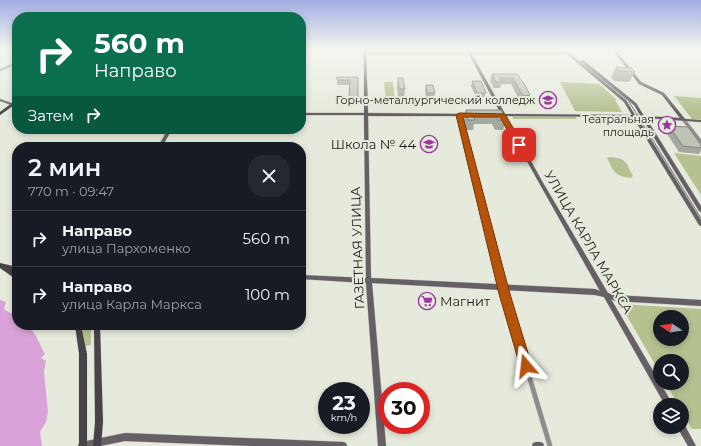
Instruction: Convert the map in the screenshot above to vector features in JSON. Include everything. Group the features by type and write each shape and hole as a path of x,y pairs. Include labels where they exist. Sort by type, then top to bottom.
{"main road":[{"name":"ГАЗЕТНАЯ УЛИЦА","path":"365,70 369,280 382,446"},
{"name":"УЛИЦА КАРЛА МАРКСА","path":"477,70 500,115 665,398"},
{"path":"589,70 622,98 635,116 701,224"},
{"path":"592,70 628,97 642,116 701,210"},
{"path":"630,70 643,86 663,94 683,119"},
{"path":"0,100 12,104"},
{"path":"0,114 12,104"},
{"path":"306,114 477,116"},
{"path":"500,115 642,116 701,121"},
{"path":"0,266 12,269"},
{"path":"0,266 12,274"},
{"path":"306,277 595,292 615,298 701,303"},
{"path":"79,330 83,354 82,446 125,437 210,444 343,446"},
{"path":"97,330 99,380 97,444"},
{"path":"685,434 692,446"}],"street":[{"path":"459,115 503,287 550,446"},
{"path":"683,119 701,142"}],"green space":[{"path":"384,82 393,82 395,101 386,101"},
{"path":"560,82 599,84 617,100 615,100 622,112 575,111"},
{"path":"674,96 701,98 701,119 692,119"},
{"path":"512,116 575,116 577,119 513,119"},
{"path":"674,153 701,156 701,195"},
{"path":"607,158 619,158 625,162 633,176 631,178 625,177 615,172"},
{"path":"620,304 701,309 701,429 692,429 689,424 689,398 674,398 670,390 689,390 689,354 653,354 653,361"},
{"path":"82,330 91,330 91,345 85,346"}],"shaded area":[{"path":"0,300 6,302 4,309 12,313 12,330 32,330 45,354 41,358 46,361 44,372 48,412 46,422 40,432 42,446 0,446"}],"building":[{"path":"618,70 633,70 635,72"},
{"path":"492,74 517,74 530,95 523,96 513,78 500,78 502,82 496,82"},
{"path":"337,77 358,77 358,98 349,98 350,80 337,80"},
{"path":"398,78 403,78 405,89 399,89"},
{"path":"472,81 481,81 486,93 477,93"},
{"path":"426,85 433,85 435,93 427,93"},
{"path":"466,110 501,110 506,120 498,120 496,114 473,114 475,120 468,120"},
{"path":"669,126 688,127 701,145 701,148 683,146"}],"tram line":[{"path":"590,70 628,100 701,218"}],"place":[{"name":"Горно-металлургический колледж","path":"548,100"},
{"name":"Театральная площадь","path":"667,125"},
{"name":"Школа № 44","path":"429,144"},
{"name":"Магнит","path":"427,301"}],"route":[{"path":"519,145 502,115 459,115 490,231 504,294 526,366"}]}
